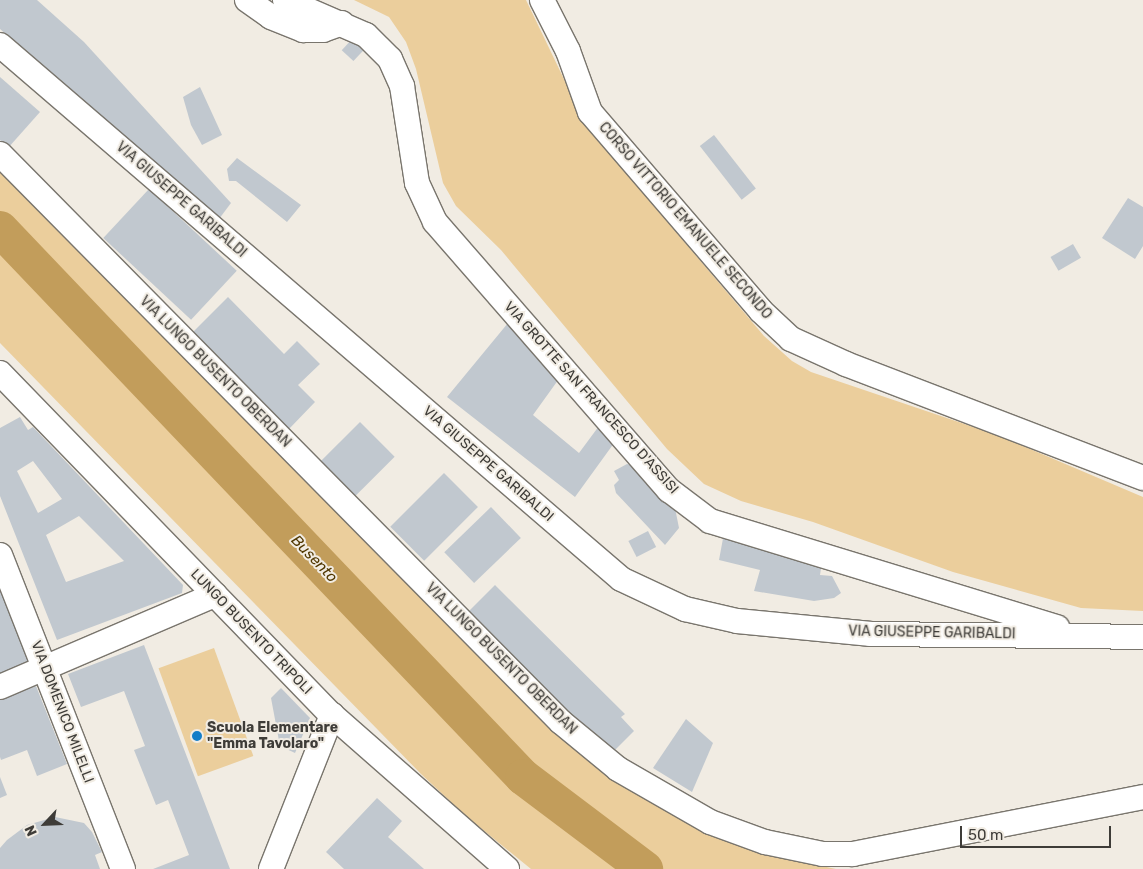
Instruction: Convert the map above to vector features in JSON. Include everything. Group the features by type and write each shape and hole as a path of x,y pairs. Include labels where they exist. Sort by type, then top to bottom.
{"street":[{"path":"247,0 271,17 303,30 323,30 342,23"},
{"name":"VIA GROTTE SAN FRANCESCO D'ASSISI","path":"285,0 366,34 390,59 402,86 417,183 435,222 669,490 710,521 1080,634"},
{"name":"CORSO VITTORIO EMANUELE SECONDO","path":"542,0 568,51 590,112 761,311 791,339 846,364 1143,478"},
{"name":"VIA GIUSEPPE GARIBALDI","path":"0,45 622,579 685,609 738,621 871,634 1080,634"},
{"name":"VIA LUNGO BUSENTO OBERDAN","path":"0,154 561,722 618,769 710,822 765,842 823,854 853,854 1143,796"},
{"name":"LUNGO BUSENTO TRIPOLI","path":"3,381 332,715 506,869"},
{"name":"VIA DOMENICO MILELLI","path":"0,555 123,869"},
{"path":"0,687 215,595"},
{"path":"1080,634 1143,637"},
{"path":"271,869 332,715"}],"shaded area":[{"path":"354,0 526,0 587,127 764,336 792,361 811,372 997,435 1143,497 1143,611 1081,608 953,572 813,522 741,501 704,484 667,449 501,250 456,206 443,183 416,69 406,42 389,17"},
{"path":"0,167 412,588 707,833 765,854 836,869 531,869 466,816 421,774 0,343"},
{"path":"214,648 253,756 198,776 159,668"}],"building":[{"path":"0,0 37,0 84,42 231,203 219,219 0,29"},
{"path":"354,37 366,48 353,61 342,50"},
{"path":"0,77 40,112 8,148 0,140"},
{"path":"200,87 222,135 202,145 191,125 183,97"},
{"path":"714,135 756,189 742,200 700,146"},
{"path":"237,158 301,205 287,222 236,181 229,181 227,169"},
{"path":"149,189 237,271 191,320 103,238"},
{"path":"1128,198 1143,207 1143,246 1135,259 1102,238"},
{"path":"1073,244 1081,258 1058,271 1050,257"},
{"path":"228,297 284,354 297,341 320,364 298,385 315,402 289,429 272,412 268,416 189,336"},
{"path":"508,323 561,376 533,415 579,453 599,426 617,439 575,497 447,397"},
{"path":"20,417 28,430 33,427 183,585 182,593 57,640 0,496 0,428","holes":["33,461 62,499 38,513 17,471","79,516 124,561 66,582 46,535"]},
{"path":"360,422 395,457 354,497 320,462"},
{"path":"627,464 635,466 641,478 649,473 675,508 679,528 665,545 616,493 614,485 619,480 614,471"},
{"path":"444,473 478,507 424,561 390,527"},
{"path":"491,507 521,538 474,583 444,552"},
{"path":"648,531 656,547 637,557 628,541"},
{"path":"724,533 822,562 820,575 832,576 841,593 834,598 814,601 754,591 760,570 719,560"},
{"path":"0,581 33,663 0,676"},
{"path":"495,585 625,714 621,717 634,731 609,756 467,613"},
{"path":"144,645 230,869 153,869 189,855 168,800 156,805 134,750 145,746 124,691 81,707 68,674"},
{"path":"36,686 67,764 37,776 27,750 1,760 0,757 0,700"},
{"path":"281,688 310,718 295,753 280,746 271,698"},
{"path":"686,719 713,743 692,792 653,768"},
{"path":"0,777 7,795 0,798"},
{"path":"377,798 402,821 388,837 424,869 344,869 326,852"},
{"path":"55,817 84,823 92,832 102,852 95,855 100,869 0,869 0,848 7,840 27,825"}],"waterway":[{"name":"Busento","path":"0,229 523,777 645,869"}],"place":[{"name":"Scuola Elementare \"Emma Tavolaro\"","path":"197,736"}]}
